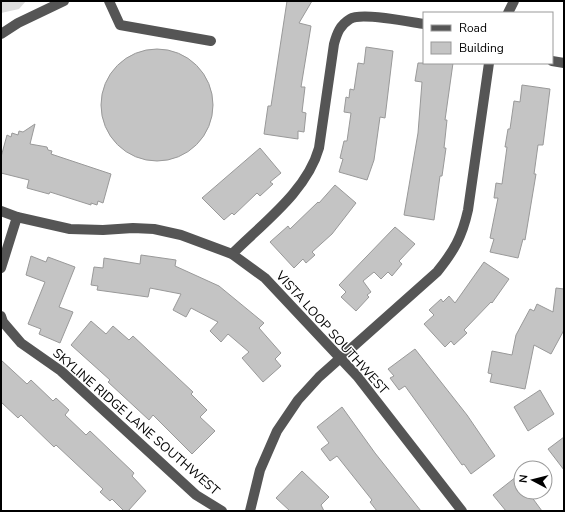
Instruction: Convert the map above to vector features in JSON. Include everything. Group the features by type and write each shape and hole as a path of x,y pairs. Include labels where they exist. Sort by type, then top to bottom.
{"street":[{"path":"1,34 18,23 64,1"},
{"path":"109,1 120,25 212,41"},
{"path":"508,12 514,1"},
{"path":"232,254 299,187 314,164 319,148 334,44 340,28 351,18 364,16 423,24"},
{"path":"553,61 564,63"},
{"path":"250,511 260,470 277,431 298,400 319,377 437,272 453,252 463,231 468,210 489,64"},
{"name":"VISTA LOOP SOUTHWEST","path":"1,211 18,218 70,229 154,229 180,235 232,254 265,278 357,376 462,511"},
{"path":"1,268 18,218"},
{"name":"SKYLINE RIDGE LANE SOUTHWEST","path":"1,316 3,322 21,343 61,371 196,495 222,511"}],"shaded area":[{"path":"1,1 26,1 19,9 1,13"}],"building":[{"path":"287,1 312,1 299,23 311,26 301,87 305,87 302,112 306,113 304,132 298,131 298,139 264,134 268,106 271,106"},
{"path":"366,47 393,51 385,118 380,117 374,160 367,180 339,172 343,159 340,158 344,141 347,141 351,113 344,112 346,97 349,98 350,89 354,90 358,63 364,64"},
{"path":"157,49 179,53 197,65 209,83 213,105 209,127 197,145 179,157 157,161 135,157 117,145 105,127 101,105 105,83 117,65 135,53"},
{"path":"418,63 453,64 445,120 447,120 444,148 446,148 442,176 440,176 434,220 404,215 418,133 422,82 415,81"},
{"path":"522,85 550,89 543,145 538,145 534,174 536,174 525,240 523,239 518,258 490,252 494,239 490,238 498,198 494,198 496,183 502,184 508,129 510,129 514,101 520,102"},
{"path":"35,124 30,144 47,147 48,150 52,151 51,154 111,174 103,203 98,201 97,205 91,203 91,205 50,192 49,194 27,188 29,180 1,173 1,157 7,135 11,137 12,133 18,135 19,131 23,132"},
{"path":"260,148 281,173 270,182 273,184 260,196 257,193 234,215 232,213 224,220 202,198"},
{"path":"335,185 356,203 332,234 312,252 315,255 306,263 303,259 294,268 270,242 288,226 290,229 318,202 319,203"},
{"path":"395,227 415,244 399,261 402,264 392,276 388,272 381,279 374,272 363,281 371,292 367,295 369,297 356,311 341,297 346,292 339,285"},
{"path":"141,255 176,260 175,266 219,286 264,323 259,328 281,353 275,359 281,366 263,382 242,358 249,352 228,334 221,342 210,331 218,322 191,308 186,317 173,310 181,294 150,288 148,297 97,290 98,286 91,285 94,267 103,268 104,258 140,264"},
{"path":"31,256 46,262 48,257 75,267 59,307 73,312 60,343 39,334 41,329 28,324 45,282 26,275"},
{"path":"484,262 509,279 492,303 491,302 464,330 467,333 454,345 451,341 445,347 424,324 434,315 429,310 441,299 443,302 449,296 455,303"},
{"path":"556,288 564,289 564,330 551,354 534,345 525,389 490,382 492,374 488,373 492,351 512,355 516,335 530,309 534,311 537,304 553,312"},
{"path":"91,321 106,334 113,326 129,340 133,336 193,392 191,394 207,410 200,417 215,431 192,454 153,415 149,420 108,382 110,380 71,345"},
{"path":"415,349 467,415 495,456 471,474 464,464 462,465 405,386 399,390 390,378 394,376 388,369"},
{"path":"1,360 27,384 31,380 53,401 56,398 69,410 65,415 86,435 90,431 134,473 132,476 146,491 128,511 124,511 112,499 110,501 100,492 103,489 56,445 54,447 21,415 18,418 1,402"},
{"path":"540,390 554,414 528,431 514,407"},
{"path":"342,407 375,453 421,511 377,511 370,502 372,500 337,456 330,461 321,449 329,443 317,427"},
{"path":"564,437 564,470 548,449"},
{"path":"302,471 329,497 321,505 324,511 290,511 276,498"},
{"path":"513,479 513,500 534,500 542,511 506,511 493,495"}]}
